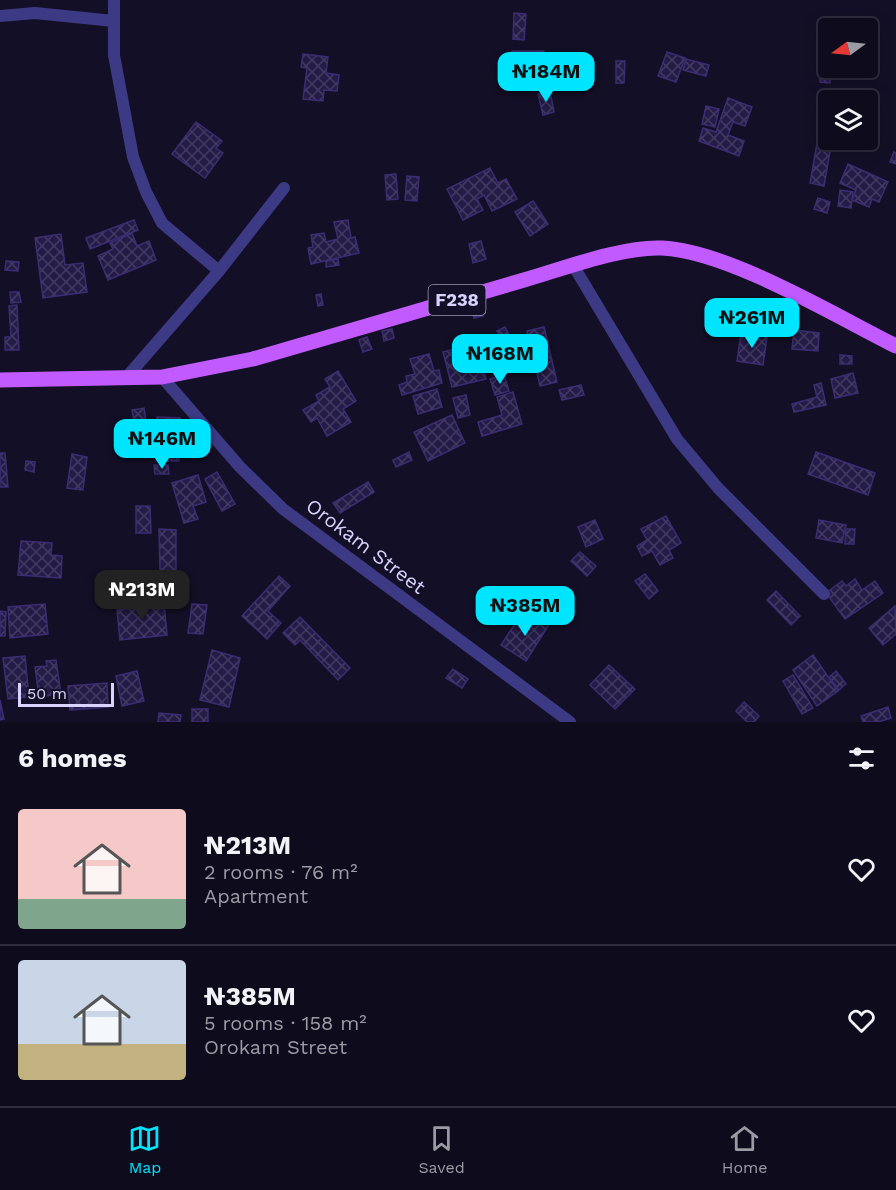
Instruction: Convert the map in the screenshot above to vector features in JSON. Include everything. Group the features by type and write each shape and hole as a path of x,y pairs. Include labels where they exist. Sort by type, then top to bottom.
{"main road":[{"name":"F238","path":"0,380 162,377 253,359 573,265 632,251 662,248 695,254 742,270 896,346"}],"street":[{"path":"114,0 114,55 121,101 133,157 146,192 162,223 219,271"},
{"path":"0,16 35,13 114,21"},
{"path":"125,379 219,271 284,188"},
{"path":"573,265 677,439 718,488 824,594"},
{"name":"Orokam Street","path":"162,377 240,467 283,508 570,722"}],"building":[{"path":"514,13 526,14 524,40 513,39"},
{"path":"512,51 544,51 544,65 512,65"},
{"path":"667,52 685,58 676,82 658,76"},
{"path":"303,54 328,57 326,73 339,75 337,91 324,90 323,101 303,99 307,68 301,67"},
{"path":"686,59 709,65 706,76 683,70"},
{"path":"616,61 625,61 624,83 616,83"},
{"path":"820,78 830,78 830,83 820,82"},
{"path":"550,91 554,112 543,115 538,94"},
{"path":"728,98 752,107 745,126 733,122 728,135 744,141 739,156 699,141 703,128 716,132"},
{"path":"706,106 719,109 715,127 702,124"},
{"path":"196,122 222,141 216,148 223,153 205,178 172,154"},
{"path":"818,138 818,150 830,150 824,186 810,183"},
{"path":"894,152 896,153 896,164 890,162"},
{"path":"848,164 888,182 879,202 872,199 869,207 852,200 856,190 840,183"},
{"path":"490,168 498,183 506,179 517,199 492,211 484,195 477,199 483,210 463,220 447,189"},
{"path":"396,174 398,199 387,200 385,175"},
{"path":"407,176 419,177 417,201 405,200"},
{"path":"840,190 853,192 851,208 838,206"},
{"path":"818,198 830,202 827,213 814,209"},
{"path":"533,201 548,224 530,236 515,212"},
{"path":"134,220 138,230 90,249 86,238"},
{"path":"348,220 351,238 355,237 359,253 311,264 308,248 313,247 311,235 324,233 326,242 338,239 334,222"},
{"path":"132,233 137,246 149,241 156,260 108,280 98,256 113,249 110,243"},
{"path":"61,234 65,265 83,263 87,292 43,298 35,238"},
{"path":"481,241 486,259 473,263 469,244"},
{"path":"338,259 339,265 326,267 326,261"},
{"path":"6,261 19,262 18,271 5,270"},
{"path":"10,292 19,292 21,302 11,303"},
{"path":"321,294 323,305 318,306 316,295"},
{"path":"17,305 19,350 5,350 5,337 11,337 9,306"},
{"path":"479,305 483,316 474,318 471,307"},
{"path":"505,327 509,335 502,339 497,331"},
{"path":"544,327 557,382 540,386 527,331"},
{"path":"392,329 394,338 384,341 382,331"},
{"path":"794,330 819,333 818,351 792,349"},
{"path":"741,333 767,337 763,365 737,361"},
{"path":"367,337 372,349 363,352 359,340"},
{"path":"477,343 486,379 452,387 443,352"},
{"path":"429,354 434,371 439,370 442,383 402,395 399,385 407,382 406,376 415,374 410,359"},
{"path":"840,355 852,356 852,364 840,364"},
{"path":"338,371 356,401 343,409 351,422 327,436 317,418 311,422 303,410 319,401 316,395 330,387 325,379"},
{"path":"853,373 858,393 835,398 831,379"},
{"path":"504,375 509,391 495,395 490,379"},
{"path":"821,383 826,405 794,412 792,404 817,397 814,385"},
{"path":"581,385 584,395 562,400 559,390"},
{"path":"437,389 442,407 418,414 413,396"},
{"path":"513,392 522,424 482,436 478,422 502,415 497,397"},
{"path":"466,395 470,415 458,418 453,398"},
{"path":"144,408 147,429 136,431 132,410"},
{"path":"452,415 465,443 428,461 414,432"},
{"path":"157,417 180,418 179,461 156,461"},
{"path":"409,452 412,460 396,467 393,460"},
{"path":"816,452 875,473 868,495 808,474"},
{"path":"0,453 5,453 8,487 0,487"},
{"path":"72,454 87,457 83,490 67,488"},
{"path":"26,461 35,462 34,472 25,470"},
{"path":"154,465 168,465 169,474 155,474"},
{"path":"217,472 235,504 222,511 205,479"},
{"path":"198,475 206,502 193,506 198,519 184,523 172,483"},
{"path":"368,482 374,492 340,513 333,503"},
{"path":"136,506 150,506 151,533 136,533"},
{"path":"666,516 681,543 669,550 673,558 660,565 652,551 642,556 637,546 647,540 641,529"},
{"path":"595,520 603,539 586,547 578,527"},
{"path":"819,520 846,525 842,543 816,538"},
{"path":"159,529 176,530 176,571 160,570"},
{"path":"846,529 855,529 854,544 845,544"},
{"path":"21,541 52,543 51,555 62,556 61,578 18,575"},
{"path":"580,552 596,566 587,576 571,561"},
{"path":"645,574 658,591 649,599 635,581"},
{"path":"279,576 290,586 268,611 281,623 267,639 242,616"},
{"path":"855,579 862,590 875,581 883,593 845,619 826,593 842,581 846,586"},
{"path":"776,591 800,616 791,625 767,600"},
{"path":"145,601 145,606 164,603 167,635 120,640 117,610 132,608 131,602"},
{"path":"45,604 48,634 10,638 8,607"},
{"path":"192,604 207,605 203,634 188,633"},
{"path":"895,606 896,634 883,645 869,628"},
{"path":"0,611 6,612 5,636 0,636"},
{"path":"538,615 550,623 526,661 501,645 520,616 532,624"},
{"path":"300,617 350,668 338,680 300,640 295,645 283,633"},
{"path":"212,650 240,658 229,707 200,700"},
{"path":"813,655 838,691 817,706 793,670"},
{"path":"25,656 29,697 8,699 3,658"},
{"path":"56,660 61,694 39,697 35,667 47,666 46,661"},
{"path":"609,665 635,689 615,709 590,685"},
{"path":"453,669 468,679 462,688 446,678"},
{"path":"137,671 144,701 122,706 116,676"},
{"path":"836,671 846,684 839,690 829,677"},
{"path":"793,675 813,708 802,714 783,681"},
{"path":"107,683 108,707 70,710 68,686"},
{"path":"0,700 4,719 0,720"},
{"path":"744,702 759,716 754,722 747,722 736,711"},
{"path":"888,707 891,718 878,722 863,722 861,716"},
{"path":"192,709 208,709 208,722 192,722"},
{"path":"159,713 181,715 180,722 158,722"}]}
